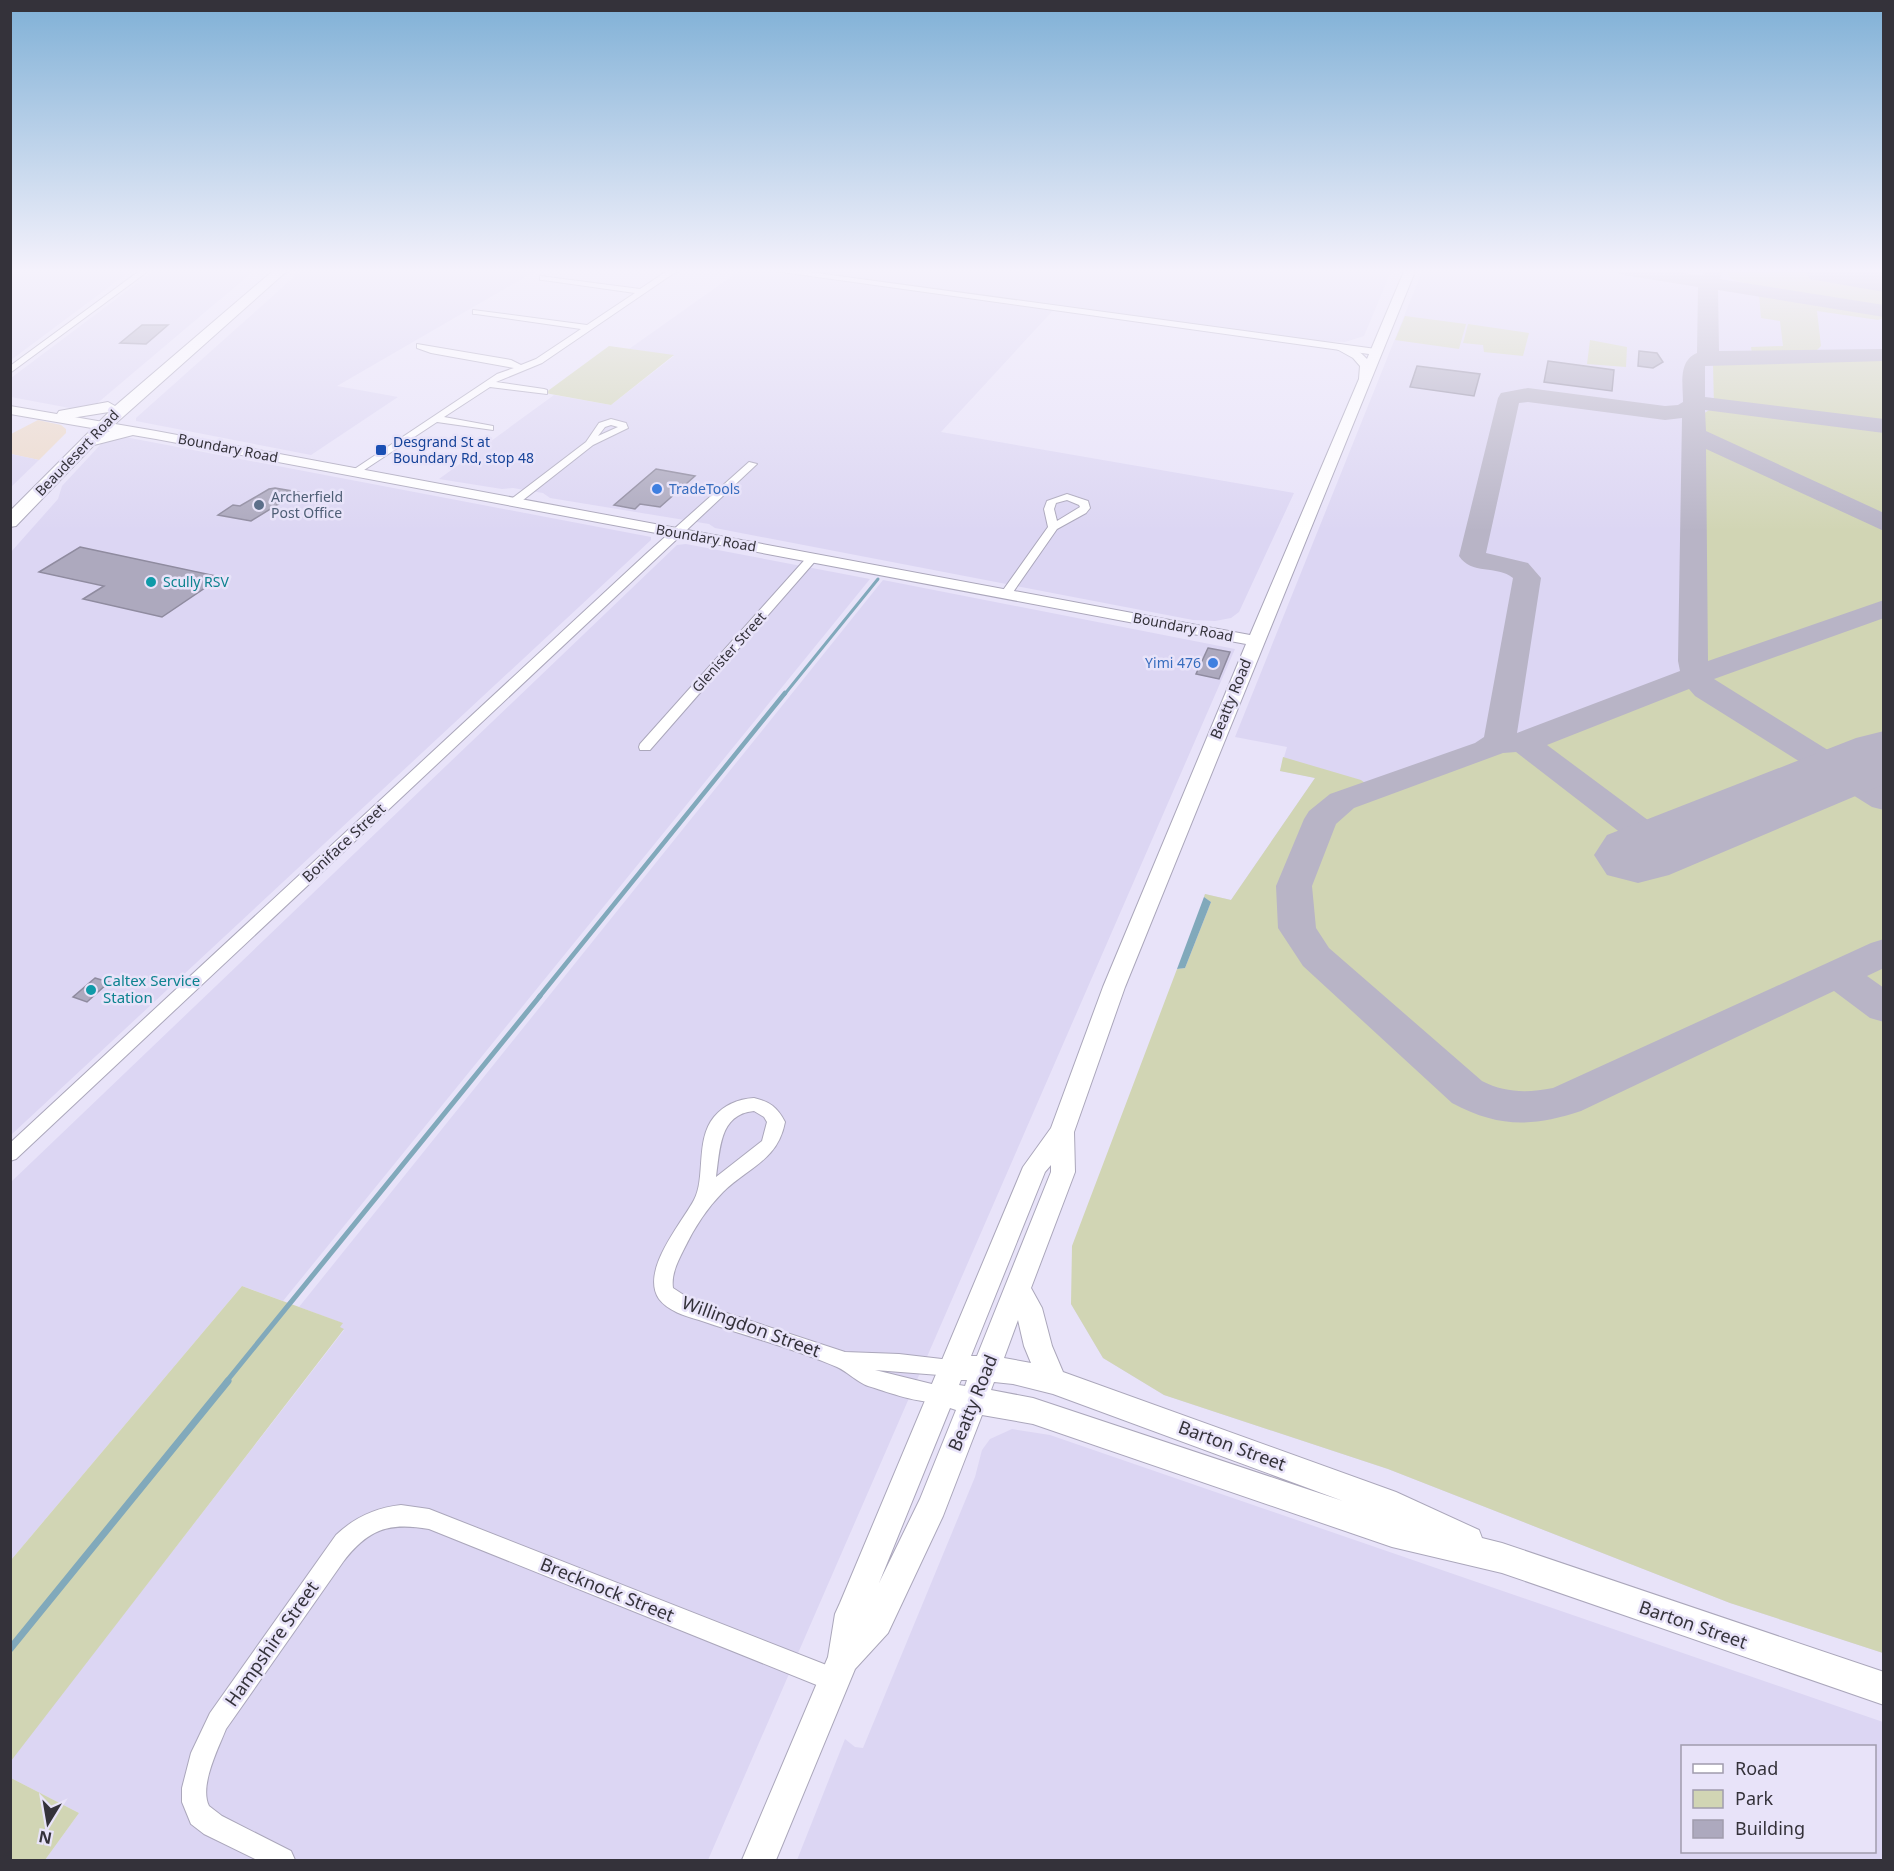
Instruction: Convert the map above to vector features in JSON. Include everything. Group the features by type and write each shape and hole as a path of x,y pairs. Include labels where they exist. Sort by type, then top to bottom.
{"highway":[{"name":"Beaudesert Road","path":"10,505 173,356"},
{"name":"Beaudesert Road","path":"10,522 98,424 179,356"},
{"path":"65,414 88,412 98,424 128,432"}],"main road":[{"path":"1359,356 1366,365 1365,379"},
{"name":"Beatty Road","path":"759,1860 839,1669 850,1614 1035,1167 1062,1132 1114,987 1374,356"},
{"path":"10,404 65,414"},
{"name":"Boundary Road","path":"10,410 98,424 1007,593 1204,632 1259,634"},
{"name":"Boundary Road","path":"128,432 156,435"},
{"name":"Beatty Road","path":"839,1669 877,1622 899,1580 932,1506 1063,1172 1062,1132"},
{"path":"1018,1290 1029,1308 1038,1346 1053,1381"},
{"name":"Barton Street","path":"946,1380 986,1368 1026,1373 1053,1381 1396,1506 1502,1558"},
{"name":"Barton Street","path":"946,1380 974,1399 1012,1406 1055,1418 1392,1532 1502,1558 1884,1689"}],"street":[{"path":"10,371 30,356"},
{"path":"472,356 508,362 521,368"},
{"path":"355,472 505,373 546,356"},
{"path":"489,384 544,392"},
{"path":"436,419 490,428"},
{"path":"514,502 590,443"},
{"name":"Boniface Street","path":"10,1154 752,464"},
{"path":"1007,593 1053,527"},
{"name":"Glenister Street","path":"645,747 813,557"},
{"path":"744,1105 760,1106 768,1110 776,1122 773,1138 768,1146 704,1200 714,1131 719,1121 727,1112 744,1105"},
{"name":"Willingdon Street","path":"704,1200 670,1256 663,1273 663,1286 672,1299 690,1309 845,1361 869,1377 906,1388 946,1380"},
{"name":"Willingdon Street","path":"845,1361 876,1359 916,1365 946,1380"},
{"name":"Brecknock Street","path":"376,1519 404,1515 429,1519 839,1669"},
{"name":"Hampshire Street","path":"282,1860 213,1825 200,1815 194,1802 194,1788 203,1753 218,1721 344,1542 360,1528 376,1519"}],"shaded area":[{"path":"40,356 153,356 94,406 75,409 11,397 11,378"},
{"path":"205,356 388,356 337,386 398,397 311,455 136,421 136,418"},
{"path":"674,356 1011,356 941,432 1294,493 1239,612 1231,618 1215,621 1193,620 715,528 709,524 550,498 543,493 439,479 554,395 611,405"},
{"path":"1388,356 1883,356 1883,1653 1730,1603 1388,1469 1164,1395 1103,1358 1071,1304 1205,894 1231,900 1315,778 1280,771 1287,747 1235,737"},
{"path":"38,420 61,425 66,429 66,433 39,460 11,454 11,434"},
{"path":"125,437 651,537 651,540 11,1135 11,552 58,499 62,486 101,444 112,438"},
{"path":"10,455 39,460 11,487"},
{"path":"686,544 870,579 283,1301 242,1286 11,1560 11,1182 677,545"},
{"path":"883,580 1235,649 708,1860 45,1860 79,1813 11,1778 10,1761 344,1330 339,1328 342,1323 299,1307"},
{"path":"1012,1429 1050,1435 1883,1722 1883,1860 797,1860 845,1739 855,1747 863,1748 975,1477 982,1450 990,1439"}],"green space":[{"path":"595,356 672,356 611,405 545,393"},
{"path":"1588,356 1627,356 1626,367 1587,364"},
{"path":"1883,358 1883,1653 1730,1603 1388,1469 1164,1395 1103,1358 1071,1304 1072,1246 1177,969 1185,968 1211,902 1204,897 1205,894 1231,900 1315,778 1280,771 1283,757 1361,780 1365,783 1365,787 1344,798 1348,803 1357,803 1702,680 1703,414 1714,407 1713,364 1720,361"},
{"path":"242,1286 343,1323 340,1327 344,1329 11,1761 11,1560"},
{"path":"11,1778 79,1813 45,1860 11,1860"}],"water":[{"path":"1204,897 1211,902 1185,968 1177,969"}],"building":[{"path":"1639,356 1659,356 1663,362 1653,368 1638,366"},
{"path":"1548,361 1614,370 1612,391 1544,382"},
{"path":"1417,366 1480,374 1474,396 1410,387"},
{"name":"TradeTools","path":"656,469 695,476 660,507 640,504 635,509 614,505"},
{"name":"Archerfield Post Office","path":"269,489 298,492 251,521 218,515 233,505 240,506"},
{"name":"Scully RSV","path":"80,547 221,577 162,617 83,599 104,586 39,572"},
{"name":"Yimi 476","path":"1208,648 1230,652 1219,679 1196,674"},
{"name":"Caltex Service Station","path":"95,978 109,982 87,1002 73,997"}],"waterway":[{"path":"784,695 878,579"},
{"path":"539,997 785,693"},
{"path":"226,1382 540,996"},
{"path":"10,1649 228,1381"}],"taxiway":[{"path":"1703,358 1707,356"},
{"path":"1703,358 1805,356"},
{"path":"1694,404 1694,365 1703,358"},
{"path":"1495,744 1500,737 1527,578 1524,573 1512,566 1478,560 1472,556 1509,398 1528,395 1665,413 1684,411 1694,404"},
{"path":"1694,402 1884,426"},
{"path":"1694,404 1693,661 1696,676"},
{"path":"1694,435 1884,523"},
{"path":"1696,676 1884,608"},
{"path":"1523,742 1696,676"},
{"path":"1696,676 1706,689 1884,800"},
{"path":"1495,744 1523,742"},
{"path":"1523,742 1660,846"},
{"path":"1495,744 1486,750 1342,801 1321,819 1294,886 1297,928 1316,957 1467,1092 1491,1103 1515,1108 1528,1108 1566,1100 1884,952"},
{"path":"1837,974 1884,1008"}],"runway":[{"path":"1638,855 1884,755"}],"place":[{"name":"Desgrand St at Boundary Rd, stop 48","path":"381,450"},
{"name":"TradeTools","path":"657,489"},
{"name":"Archerfield Post Office","path":"259,505"},
{"name":"Scully RSV","path":"151,582"},
{"name":"Yimi 476","path":"1213,663"},
{"name":"Caltex Service Station","path":"91,990"}]}
